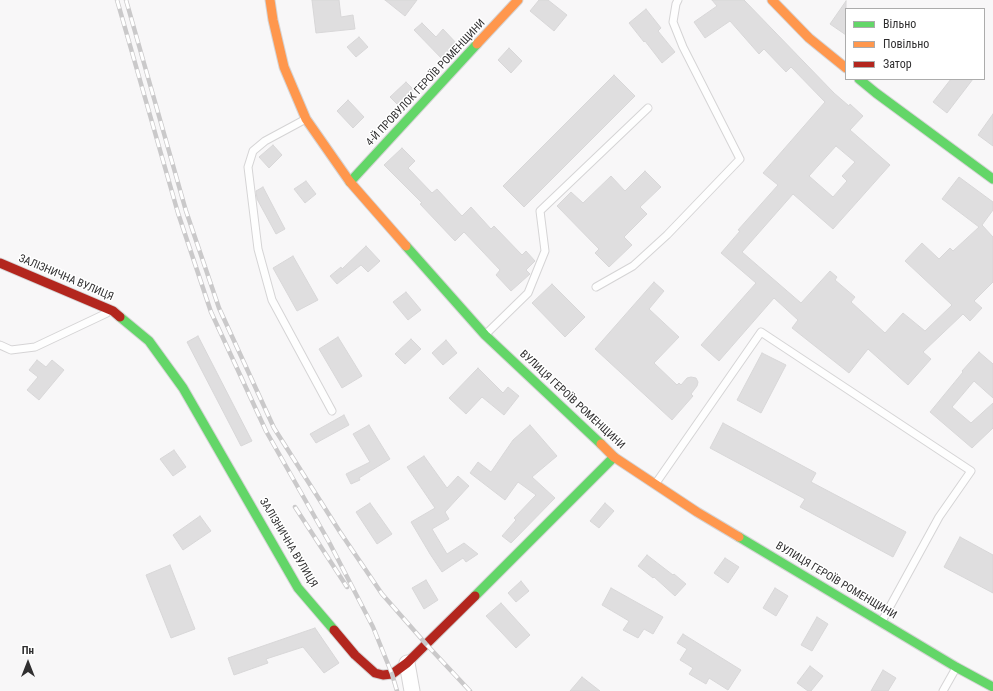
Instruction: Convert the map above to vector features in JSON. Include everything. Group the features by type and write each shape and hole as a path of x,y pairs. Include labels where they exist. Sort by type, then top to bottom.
{"street":[{"name":"ВУЛИЦЯ ГЕРОЇВ РОМЕНЩИНИ","path":"270,0 284,67 306,119 350,182 485,335 614,457 697,512 956,667 993,687"},
{"name":"4-Й ПРОВУЛОК ГЕРОЇВ РОМЕНЩИНИ","path":"350,182 518,0"},
{"path":"772,0 809,38 845,67"},
{"path":"860,80 993,179"},
{"name":"ЗАЛІЗНИЧНА ВУЛИЦЯ","path":"0,262 112,311 149,341 183,388 298,588 355,655 375,673 383,675 392,674 407,663 614,457"},
{"path":"407,663 412,691"}],"lane":[{"path":"596,287 633,266 667,235 740,159 682,47 673,22 678,0"},
{"path":"485,335 528,293 545,252 540,211 648,108"},
{"path":"306,119 265,141 253,151 248,167 258,249 272,300 332,411"},
{"path":"0,345 11,350 35,348 112,311"},
{"path":"655,484 760,332 971,471 939,517 881,622"},
{"path":"943,691 956,667"}],"building":[{"path":"312,0 339,0 341,17 353,15 355,29 316,33"},
{"path":"385,0 417,0 405,16"},
{"path":"539,0 548,0 567,15 554,31 530,11"},
{"path":"712,0 744,0 834,93 849,106 850,104 863,116 850,130 890,165 833,229 793,194 742,252 801,303 830,271 837,277 835,280 855,297 851,302 885,333 903,313 925,331 952,305 905,261 922,243 939,259 950,248 953,251 979,227 942,199 959,177 993,202 993,210 982,225 993,237 993,282 974,301 982,308 970,321 963,314 923,352 931,359 908,385 868,349 849,373 792,328 798,320 774,298 719,361 701,345 756,283 721,253 740,231 738,230 778,185 763,173 825,102 791,67 786,72 764,49 759,54 730,21 705,38 694,22 717,6","holes":["836,146 855,162 842,176 847,181 833,197 809,176"]},
{"path":"846,1 845,34 830,24"},
{"path":"646,9 661,28 658,31 675,52 662,63 629,23"},
{"path":"422,23 436,37 443,29 459,46 445,62 414,30"},
{"path":"359,37 368,47 356,57 347,47"},
{"path":"509,48 522,61 511,73 498,60"},
{"path":"614,75 635,96 524,207 503,186"},
{"path":"950,80 972,80 947,113 933,102"},
{"path":"406,82 414,90 398,105 390,97"},
{"path":"348,100 364,117 353,128 337,111"},
{"path":"993,114 993,146 978,135"},
{"path":"273,145 282,155 269,168 259,157"},
{"path":"402,148 415,161 408,168 432,193 437,189 462,216 471,207 491,229 494,226 522,255 526,251 535,261 526,270 530,274 511,291 496,275 500,270 464,232 455,241 420,204 422,203 384,165"},
{"path":"645,171 661,187 640,207 647,214 624,237 632,245 609,267 595,253 599,249 557,206 571,192 583,203 611,176 625,191"},
{"path":"306,181 316,194 305,203 294,189"},
{"path":"263,187 285,229 276,234 257,199 256,191"},
{"path":"366,246 380,261 368,272 361,265 337,284 330,276 341,267 342,269"},
{"path":"293,256 318,300 297,311 273,268"},
{"path":"654,282 664,291 649,309 679,337 654,363 677,385 679,383 681,385 687,378 691,377 696,378 698,382 691,394 693,396 672,420 595,349"},
{"path":"552,284 585,317 565,337 532,303"},
{"path":"406,292 421,310 408,320 393,302"},
{"path":"198,336 252,441 241,446 187,342"},
{"path":"338,337 362,376 342,388 319,349"},
{"path":"411,339 421,349 405,364 395,354"},
{"path":"446,340 457,353 443,365 432,353"},
{"path":"979,352 993,364 993,398 974,381 952,407 971,423 993,403 993,428 972,448 930,412"},
{"path":"762,353 786,365 761,413 737,400"},
{"path":"37,360 46,367 52,360 64,370 39,400 27,390 38,377 29,370"},
{"path":"478,368 503,393 508,387 519,396 504,415 482,397 466,414 449,398"},
{"path":"344,415 349,425 316,443 310,434"},
{"path":"723,423 816,473 811,482 906,532 893,557 800,507 805,499 710,448"},
{"path":"369,425 390,459 359,478 360,480 351,484 346,474 370,462 353,434"},
{"path":"530,425 557,456 532,477 555,498 511,543 502,536 516,520 514,518 536,495 518,482 505,500 470,473 478,462 491,472 513,440"},
{"path":"174,450 186,467 173,476 160,459"},
{"path":"424,456 447,488 458,476 469,486 445,512 449,519 432,529 447,554 464,543 478,554 466,562 463,558 442,572 411,522 435,508 407,467"},
{"path":"370,503 392,534 377,544 356,512"},
{"path":"605,503 614,511 599,528 590,521"},
{"path":"200,516 211,531 183,550 173,535"},
{"path":"960,537 993,555 993,593 944,567"},
{"path":"647,555 686,584 675,596 654,577 653,578 638,566"},
{"path":"725,558 739,567 728,583 714,573"},
{"path":"170,565 195,629 171,638 146,575"},
{"path":"426,580 438,600 424,609 412,588"},
{"path":"521,581 529,591 516,602 508,593"},
{"path":"611,588 663,617 653,634 644,629 638,638 623,630 629,621 602,605"},
{"path":"775,588 788,596 776,616 763,608"},
{"path":"501,603 530,635 516,648 486,616"},
{"path":"817,617 828,624 812,651 801,645"},
{"path":"315,628 339,663 324,673 303,647 266,659 268,663 234,675 228,658"},
{"path":"683,634 741,670 728,690 709,678 706,684 689,674 693,668 680,660 687,649 677,643"},
{"path":"810,666 823,676 811,691 808,691 797,683"},
{"path":"883,670 896,678 888,691 871,691"},
{"path":"582,677 600,691 570,691"}],"railway":[{"path":"117,0 178,213 211,312 266,431 329,542 373,627 392,674 397,691"},
{"path":"126,0 186,211 219,308 274,428 340,532 382,594 470,691"},
{"path":"295,507 347,587"}],"traffic: fast":[{"path":"350,182 477,44"},
{"path":"860,80 993,179"},
{"path":"406,246 485,335 601,444"},
{"path":"120,317 149,341 183,388 298,588 334,630"},
{"path":"475,596 614,457"},
{"path":"739,537 956,667 993,687"}],"traffic: slow":[{"path":"270,0 284,67 306,119 350,182 406,246"},
{"path":"477,44 518,0"},
{"path":"772,0 809,38 845,67"},
{"path":"601,444 614,457 697,512 739,537"}],"traffic: jam":[{"path":"0,263 113,311 120,317"},
{"path":"334,630 355,655 375,673 383,675 392,674 407,663 475,596"}]}
